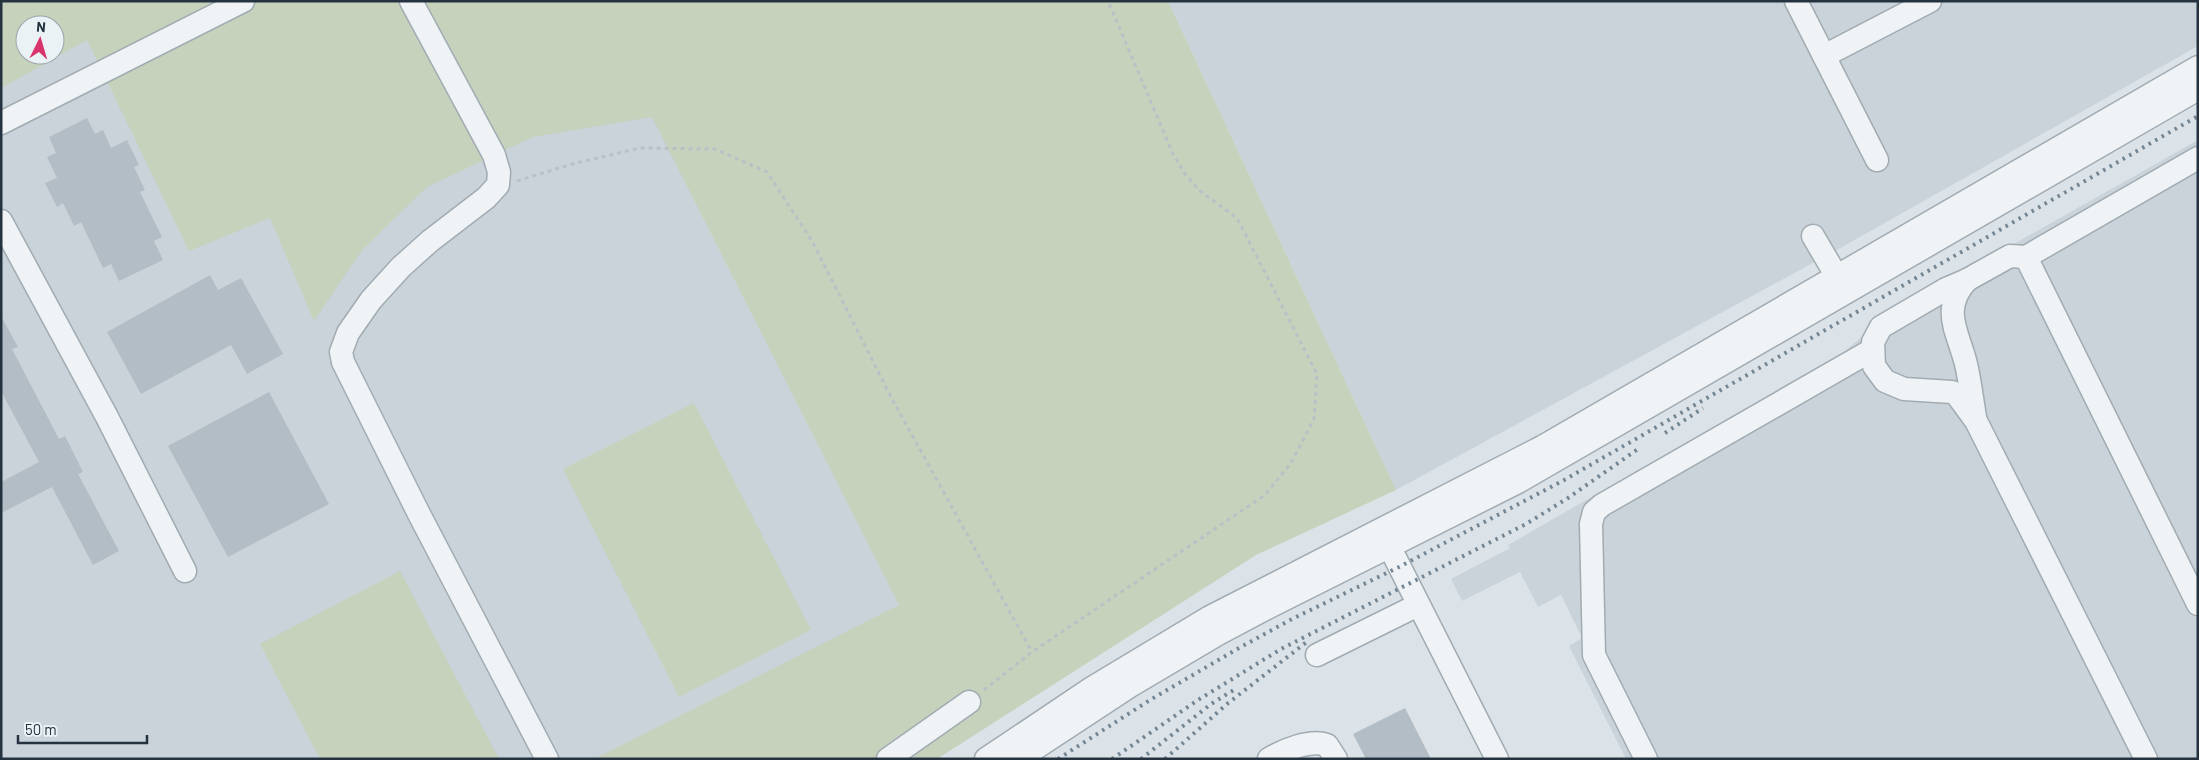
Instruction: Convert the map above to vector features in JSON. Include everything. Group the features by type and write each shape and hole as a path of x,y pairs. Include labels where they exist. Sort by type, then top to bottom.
{"lane":[{"path":"1,123 243,1"},
{"path":"411,1 494,155 499,172 498,186 486,198 430,241 401,267 372,300 348,333 341,352 343,362 419,514 547,759"},
{"path":"1796,1 1877,160"},
{"path":"1824,56 1930,1"},
{"path":"986,759 1092,688 1210,617 1384,538 1518,482 2198,67"},
{"path":"1841,284 2198,89"},
{"path":"2146,759 1976,422 1957,395 1952,392 1910,390 1894,386 1885,381 1874,366 1872,350 1876,333 1881,327 1946,289 1967,280 2010,256 2026,257 2198,158"},
{"path":"1,221 107,417 185,571"},
{"path":"1813,236 1841,284"},
{"path":"2026,257 2198,604"},
{"path":"1967,280 1955,297 1952,316 1969,378 1976,422"},
{"path":"1646,759 1594,655 1591,524 1594,512 1602,505 1872,350"},
{"path":"1384,538 1498,759"},
{"path":"1018,759 1085,714 1175,659 1269,607 1384,538"},
{"path":"1317,655 1418,605"},
{"path":"888,759 970,702"},
{"path":"1269,759 1286,750 1315,743 1327,746 1336,759"}],"path":[{"path":"970,702 1032,652 1265,495 1291,463 1314,419 1317,374 1308,355 1296,336 1237,218 1200,191 1185,174 1173,154 1108,1"},
{"path":"498,186 572,164 640,148 715,150 767,172 812,240 892,400 1032,652"}],"shaded area":[{"path":"1,1 1152,1 921,759 1,759"},
{"path":"1168,1 2198,1 2198,46 1844,246 1396,490"},
{"path":"2198,140 2198,759 1626,759 1569,646 1582,638 1561,595 1538,607 1520,572 1462,601 1451,579 1510,548 1508,545 1845,351 1873,327 1989,258"}],"green space":[{"path":"1,1 1168,1 1396,490 1256,555 937,759 594,759 899,605 652,117 533,137 427,187 362,250 314,321 270,218 189,251 87,40 65,52 65,15 15,15 15,65 42,65 1,88"},
{"path":"694,403 811,630 679,697 563,469"},
{"path":"400,571 499,759 320,759 260,644"}],"building":[{"path":"87,118 95,134 103,130 111,148 127,140 139,165 134,167 145,190 140,192 162,237 154,241 163,260 119,281 111,264 103,268 81,222 74,226 63,203 57,207 45,183 57,178 47,157 56,153 49,137"},
{"path":"210,275 218,290 241,278 283,354 247,374 231,345 141,394 107,332"},
{"path":"1,316 18,347 12,349 59,439 65,436 83,472 78,474 119,551 93,565 52,487 1,513 1,482 39,462 1,391"},
{"path":"269,392 329,504 228,557 168,446"},
{"path":"1405,708 1431,759 1366,759 1353,734"}],"railway":[{"path":"1058,759 1150,700 1239,648 1292,619 1399,567 1566,479 2198,116"},
{"path":"1665,433 1703,408"},
{"path":"1112,759 1198,700 1281,649 1526,524 1568,498 1638,449"},
{"path":"1165,759 1227,704 1308,641"},
{"path":"1141,759 1211,704 1237,688"}]}
